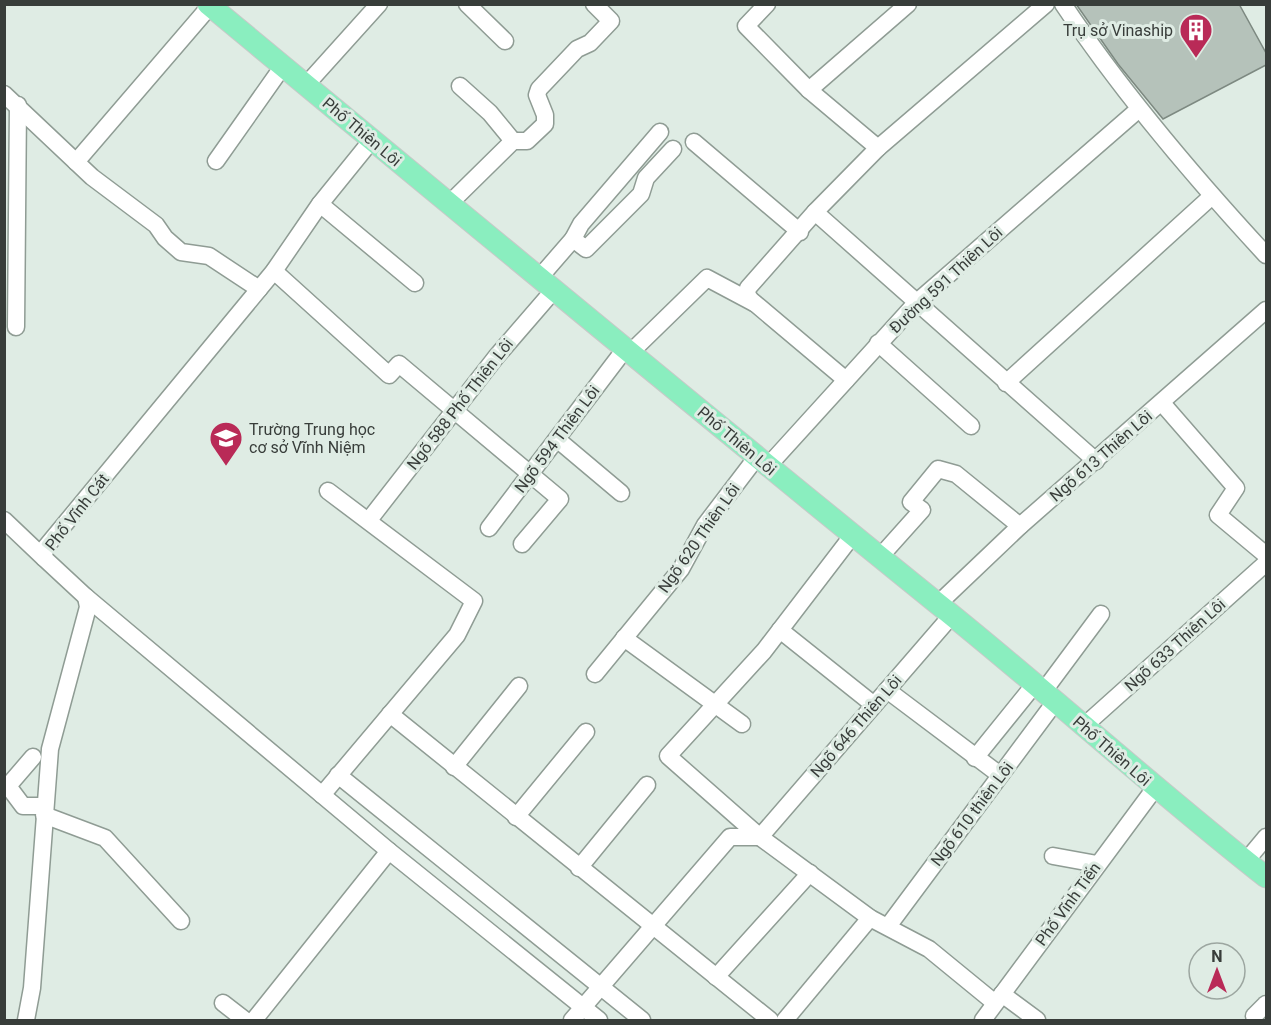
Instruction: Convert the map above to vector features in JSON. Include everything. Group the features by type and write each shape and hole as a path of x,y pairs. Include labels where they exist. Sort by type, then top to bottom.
{"main road":[{"name":"Phố Thiên Lôi","path":"209,5 852,536 945,609 1155,788 1266,877"}],"street":[{"path":"306,85 378,4"},
{"path":"467,4 505,41"},
{"path":"449,204 513,141 527,141 545,124 546,115 538,103 539,88 577,49 590,43 611,21 594,4"},
{"path":"768,4 746,26 809,90 878,148"},
{"path":"809,90 908,4"},
{"path":"846,380 754,303 747,295 748,288 800,232 815,212 878,148 1046,4"},
{"path":"76,162 209,5"},
{"path":"1066,5 1093,50 1139,110 1266,255"},
{"path":"216,161 283,66"},
{"path":"460,86 490,114 513,141"},
{"path":"11,99 92,177 156,225 165,238 181,252 209,256 259,289"},
{"path":"11,99 16,327"},
{"name":"Đường 591 Thiên Lôi","path":"762,462 846,380 917,302 1139,110"},
{"name":"Ngõ 588 Phố Thiên Lôi","path":"369,520 496,357 547,284 581,224 660,132"},
{"name":"Phố Vĩnh Cát","path":"371,141 320,204 274,271 45,548 44,558 86,597 389,851 578,1014 599,1020"},
{"path":"694,142 800,232"},
{"path":"641,194 646,178 673,149"},
{"path":"573,239 586,249 641,194 651,190 664,174"},
{"path":"1006,383 1212,196"},
{"path":"320,204 415,283"},
{"path":"815,212 1096,461"},
{"path":"274,271 389,375 399,364 560,499 522,544"},
{"name":"Ngõ 594 Thiên Lôi","path":"489,528 627,351 707,278 754,303"},
{"name":"Ngõ 613 Thiên Lôi","path":"945,609 1020,526 1266,310"},
{"path":"878,343 971,426"},
{"path":"1162,403 1236,488 1218,515 1266,555"},
{"path":"558,440 621,493"},
{"name":"Ngõ 620 Thiên Lôi","path":"595,674 681,569 705,525 762,462"},
{"path":"879,558 922,510 911,502 938,469 956,474 1020,526"},
{"path":"322,795 457,635 474,601 328,491"},
{"path":"4,520 44,558"},
{"path":"852,536 764,651 668,756 760,837 870,918 889,925 929,949 999,999 1036,1020"},
{"name":"Ngõ 633 Thiên Lôi","path":"1084,726 1266,563"},
{"path":"26,1020 32,988 50,749 88,607 86,597"},
{"name":"Ngõ 646 Thiên Lôi","path":"760,837 887,690 945,609"},
{"path":"975,758 1044,693 1101,614"},
{"path":"780,630 874,705"},
{"path":"624,638 742,724"},
{"path":"454,766 519,686"},
{"path":"887,690 1000,776"},
{"name":"Ngõ 610 thiên Lôi","path":"889,925 1000,776 1044,693"},
{"path":"390,714 770,1020"},
{"path":"516,817 586,732"},
{"path":"33,757 8,786 23,806 45,811 105,838 181,921"},
{"path":"338,775 642,1020"},
{"path":"579,868 647,785"},
{"name":"Phố Vĩnh Tiến","path":"983,1020 1155,788"},
{"path":"578,1014 730,837 760,837"},
{"path":"1246,861 1266,837"},
{"path":"254,1020 389,851"},
{"path":"1053,856 1097,864"},
{"path":"716,977 810,873"},
{"path":"785,1020 870,918"},
{"path":"223,1003 245,1020"},
{"path":"1254,1016 1266,1004"}],"building":[{"name":"Trụ sở Vinaship","path":"1076,4 1239,4 1266,53 1266,65 1163,119 1118,64"}],"place":[{"name":"Trụ sở Vinaship","path":"1196,59"},
{"name":"Trường Trung học cơ sở Vĩnh Niệm","path":"226,467"}]}
